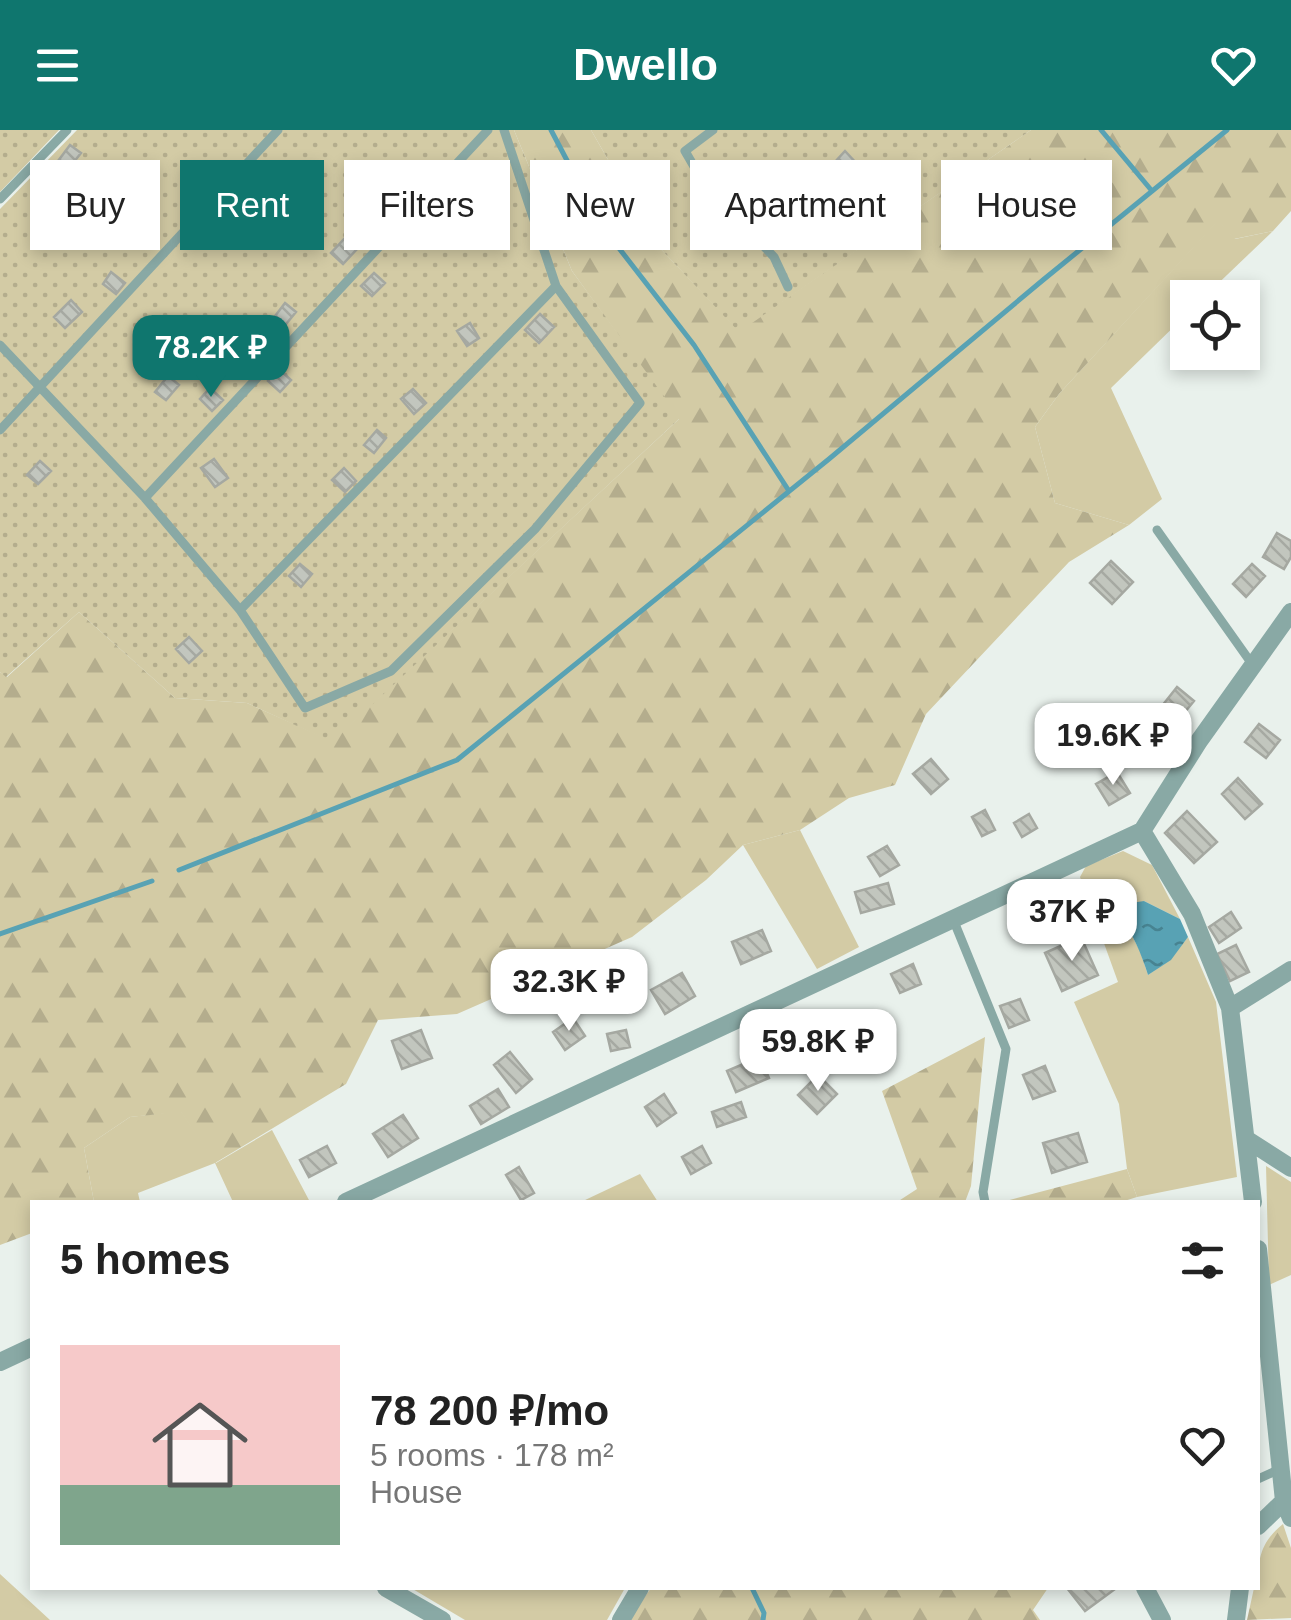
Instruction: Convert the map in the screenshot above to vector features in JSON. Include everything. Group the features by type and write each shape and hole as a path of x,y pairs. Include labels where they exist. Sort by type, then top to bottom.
{"street":[{"path":"350,1200 1142,831 1199,741 1291,612"},
{"path":"1142,831 1192,914 1230,1008 1253,1200"},
{"path":"1230,1008 1291,970"},
{"path":"1246,1139 1291,1168"},
{"path":"1260,1294 1263,1362 1287,1510 1260,1525"},
{"path":"0,1362 30,1348"},
{"path":"390,1590 442,1620"},
{"path":"621,1620 639,1590"},
{"path":"1145,1590 1162,1620"},
{"path":"1236,1620 1240,1590"}],"lane":[{"path":"0,199 66,130"},
{"path":"0,430 278,130"},
{"path":"145,498 488,130"},
{"path":"0,345 145,498 240,610 304,708 392,672 534,528 640,402 556,286 504,130"},
{"path":"714,130 685,150 703,182 774,258 788,287"},
{"path":"240,610 556,286"},
{"path":"1157,530 1254,666"},
{"path":"953,919 1006,1049 982,1192 984,1200"},
{"path":"1260,1478 1280,1469"}],"green space":[{"path":"0,130 59,130 30,160 0,192"},
{"path":"77,130 514,130 530,169 530,250 563,250 572,271 680,418 332,742 247,703 175,698 79,612 6,677 0,672 0,209 30,178 30,250 160,250 160,160 48,160"},
{"path":"514,130 591,130 608,160 530,160 530,169"},
{"path":"591,130 1031,130 988,160 941,160 941,192 921,206 921,160 690,160 690,250 858,250 739,332 662,250 670,250 670,160 608,160"},
{"path":"1031,130 1291,130 1291,211 1273,231 1234,239 1218,221 1059,394 1035,427 1055,503 1129,525 1069,562 926,714 895,785 849,798 800,830 743,845 706,880 632,937 457,1014 378,1020 346,1084 215,1163 181,1112 130,1117 84,1148 94,1200 30,1200 30,1234 0,1245 0,672 7,677 79,612 175,698 247,703 332,741 679,419 572,271 563,250 662,250 739,331 857,250 921,250 921,206 941,192 941,250 1112,250 1112,160 987,160"},
{"path":"1218,220 1235,239 1273,231 1222,280 1170,280 1170,331 1111,388 1162,499 1129,525 1055,503 1035,427 1059,394"},
{"path":"800,830 859,947 817,969 743,845"},
{"path":"1123,851 1152,865 1180,919 1144,901 1127,926 1148,975 1170,960 1188,937 1216,1002 1237,1177 1137,1197 1127,1169 1119,1104 1074,1002 1118,982 1080,877 1086,866"},
{"path":"985,1037 971,1186 966,1200 900,1200 917,1189 882,1091"},
{"path":"181,1111 216,1163 272,1130 309,1200 232,1200 215,1163 138,1193 140,1200 94,1200 84,1148 130,1117"},
{"path":"1266,1166 1291,1182 1291,1275 1269,1285"},
{"path":"1127,1169 1137,1197 1127,1200 1010,1200"},
{"path":"640,1174 657,1200 585,1200"},
{"path":"1283,1524 1291,1548 1291,1618 1247,1620 1254,1590 1260,1590 1260,1563 1269,1538"},
{"path":"0,1574 50,1620 0,1620"},
{"path":"414,1590 624,1590 607,1620 465,1620"},
{"path":"650,1590 1047,1590 1033,1610 1040,1620 628,1620"}],"water":[{"path":"1144,901 1180,919 1188,937 1171,960 1148,975 1136,944 1118,915 1125,904"}],"building":[{"path":"70,145 81,153 75,160 59,160"},
{"path":"845,151 853,160 837,160"},
{"path":"344,239 344,250 356,250 343,264 331,253"},
{"path":"111,272 125,283 116,294 103,284"},
{"path":"374,273 385,283 372,296 361,286"},
{"path":"71,300 82,312 65,328 54,317"},
{"path":"285,303 296,312 282,329 272,320"},
{"path":"540,314 554,327 539,343 525,330"},
{"path":"470,323 479,338 467,346 457,331"},
{"path":"279,369 291,380 280,392 268,381"},
{"path":"168,376 179,385 166,400 155,392"},
{"path":"210,388 223,400 212,411 200,399"},
{"path":"413,389 426,403 414,414 401,399"},
{"path":"377,430 386,438 374,453 364,445"},
{"path":"214,459 228,478 215,487 201,468"},
{"path":"40,461 51,471 38,484 27,475"},
{"path":"344,468 356,481 345,492 332,480"},
{"path":"1277,533 1291,541 1291,557 1284,569 1263,557"},
{"path":"1111,561 1133,582 1112,604 1090,583"},
{"path":"300,564 312,574 301,587 289,576"},
{"path":"1252,564 1265,576 1246,597 1233,584"},
{"path":"189,637 202,651 189,663 176,649"},
{"path":"1177,687 1194,701 1175,724 1158,711"},
{"path":"1259,724 1280,740 1266,758 1245,742"},
{"path":"931,759 948,779 931,794 913,774"},
{"path":"1117,772 1130,793 1109,805 1096,784"},
{"path":"1238,778 1262,804 1245,819 1222,794"},
{"path":"985,810 995,830 982,836 972,817"},
{"path":"1187,811 1217,842 1194,863 1165,833"},
{"path":"1029,814 1037,828 1022,837 1014,823"},
{"path":"887,846 899,865 880,876 868,857"},
{"path":"888,883 894,904 861,913 855,892"},
{"path":"1231,912 1241,928 1219,943 1209,927"},
{"path":"762,930 771,951 741,964 732,942"},
{"path":"1081,937 1098,975 1062,991 1045,953"},
{"path":"1236,945 1249,972 1230,981 1217,954"},
{"path":"913,964 921,984 900,993 891,974"},
{"path":"682,973 695,996 665,1014 651,990"},
{"path":"1020,999 1029,1020 1009,1028 1000,1006"},
{"path":"573,1018 585,1036 565,1050 553,1032"},
{"path":"822,1024 834,1049 797,1067 785,1042"},
{"path":"421,1030 432,1058 402,1069 392,1041"},
{"path":"626,1030 630,1047 611,1051 607,1034"},
{"path":"510,1052 532,1079 516,1093 494,1065"},
{"path":"760,1057 769,1078 736,1092 727,1071"},
{"path":"1045,1066 1055,1091 1033,1099 1023,1075"},
{"path":"818,1075 837,1094 817,1114 798,1095"},
{"path":"498,1089 509,1107 481,1124 470,1106"},
{"path":"664,1094 676,1113 657,1126 645,1107"},
{"path":"741,1102 746,1117 717,1127 712,1112"},
{"path":"403,1115 418,1138 388,1157 373,1134"},
{"path":"1078,1133 1087,1162 1052,1173 1043,1143"},
{"path":"327,1146 336,1163 309,1177 300,1160"},
{"path":"702,1146 711,1163 691,1174 682,1157"},
{"path":"519,1167 534,1193 521,1200 506,1175"},
{"path":"1069,1590 1114,1590 1085,1611"}],"waterway":[{"path":"551,130 601,225 694,345 789,491"},
{"path":"1101,130 1152,191"},
{"path":"179,870 457,760 1227,130"},
{"path":"0,934 152,881"},
{"path":"753,1590 764,1613 763,1620"}]}
